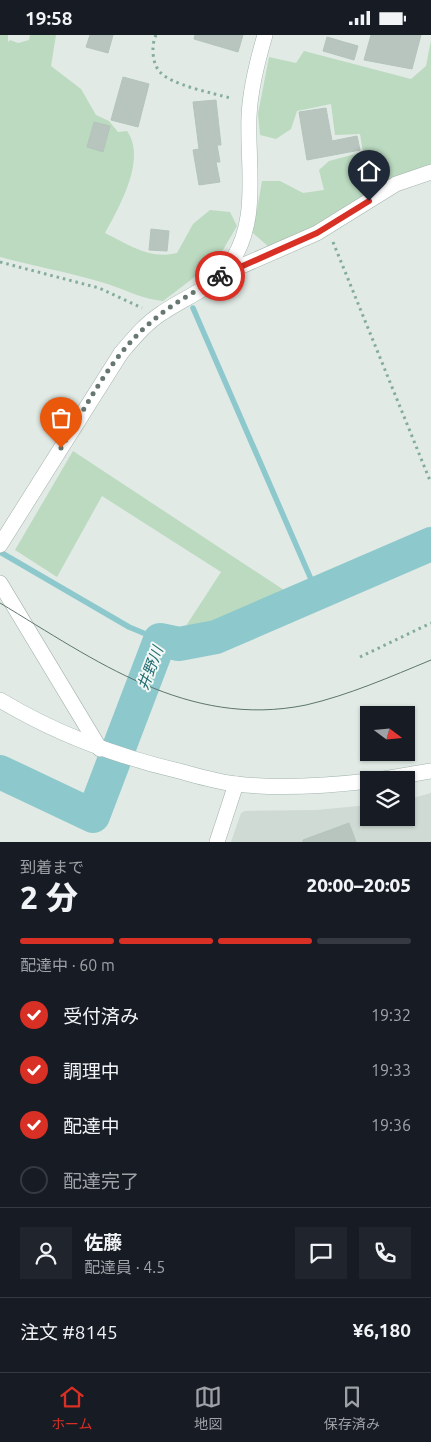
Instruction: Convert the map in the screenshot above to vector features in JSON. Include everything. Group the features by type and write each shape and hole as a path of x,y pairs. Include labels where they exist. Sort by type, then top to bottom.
{"street":[{"path":"221,275 236,252 246,228 251,207 249,116 256,67 265,35"},
{"path":"0,545 122,353 155,319 221,275 327,228 396,184 431,172"},
{"path":"0,583 100,749"},
{"path":"0,700 57,732 100,749 169,769 236,784 318,785 360,782"},
{"path":"415,774 431,771"},
{"path":"216,842 236,784"}],"path":[{"path":"156,35 153,55 159,72 171,79 230,98"},
{"path":"327,228 431,483"},
{"path":"0,263 99,288 128,300 155,319"},
{"path":"360,657 431,623"}],"shaded area":[{"path":"431,793 431,842 231,842 241,813 245,811 316,810 360,806 360,826 415,826 415,797"}],"green space":[{"path":"0,35 8,35 8,42 10,40 18,43 29,40 30,35 56,35 51,66 81,89 96,115 109,121 118,132 127,131 132,142 134,155 133,169 123,197 105,233 140,250 158,255 167,255 177,253 193,224 210,210 230,212 237,226 217,260 163,301 139,296 89,278 0,257"},
{"path":"431,40 431,167 414,171 383,184 312,229 269,247 253,233 262,181 280,181 303,193 324,190 319,170 329,161 363,152 360,134 335,135 331,104 297,111 291,129 276,139 260,135 258,114 269,57 296,63 304,51 411,79 426,66"},
{"path":"73,451 296,598 225,627 195,634 180,635 221,572 102,496 57,577 15,550"}],"building":[{"path":"90,35 113,35 108,53 86,47"},
{"path":"195,35 243,35 238,52 194,39"},
{"path":"371,35 421,35 412,69 364,60"},
{"path":"327,37 358,46 354,60 323,51"},
{"path":"123,77 149,84 138,127 111,120"},
{"path":"216,100 221,145 217,145 220,162 216,162 220,182 199,185 193,150 199,149 193,102"},
{"path":"326,108 332,141 357,136 360,150 307,160 299,112"},
{"path":"94,122 110,126 103,152 87,147"},
{"path":"151,229 169,231 167,251 149,250"},
{"path":"349,823 356,842 303,842 303,840"}],"waterway":[{"path":"193,308 317,593"},
{"name":"井野川","path":"0,772 93,816 160,640 179,644 216,637 431,544"},
{"path":"0,552 129,627 160,640"}],"tram line":[{"path":"0,603 107,667 144,684 182,698 222,707 263,710 306,705 354,691 431,660"}],"way so far":[{"path":"61,448 111,367 134,338 160,314 220,276"}],"route":[{"path":"220,276 317,233 369,201"}]}
